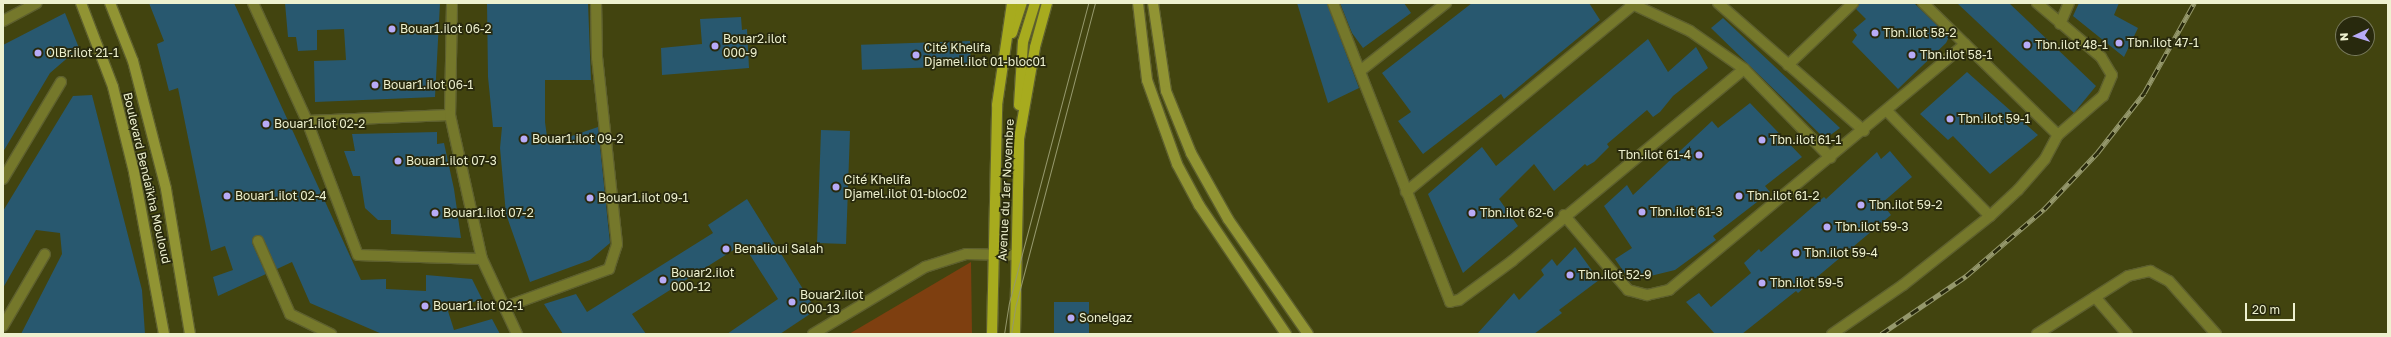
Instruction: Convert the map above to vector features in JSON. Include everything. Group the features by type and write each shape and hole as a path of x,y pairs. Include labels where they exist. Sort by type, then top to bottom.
{"main road":[{"name":"Boulevard Bendaïkha Mouloud","path":"81,3 93,31 113,87 134,172 164,334"},
{"path":"110,3 133,61 164,182 190,334"},
{"name":"Avenue du 1er Novembre","path":"992,334 997,105 1012,3"},
{"path":"1003,59 1022,3"},
{"path":"1019,140 1020,70 1023,42 1035,3"},
{"name":"Avenue du 1er Novembre","path":"1015,334 1015,255 1019,140 1035,47 1047,3"},
{"path":"1138,3 1146,80 1176,164 1199,205 1286,334"},
{"path":"1153,3 1166,91 1191,153 1228,219 1308,334"}],"street":[{"path":"3,21 37,3"},
{"path":"253,3 307,121 358,255 482,259"},
{"path":"452,3 450,115 482,259 518,334"},
{"path":"505,307 609,269 617,244 597,58 596,3"},
{"path":"1333,3 1450,302 1459,300 1512,261 1564,215 1744,69"},
{"path":"1360,71 1446,3"},
{"path":"1718,3 1864,131"},
{"path":"1788,65 1854,3"},
{"path":"1923,3 2058,135"},
{"path":"1832,334 1903,285 1990,216 2023,185 2058,135 2103,96 2112,75 2101,57 2060,24 2037,3"},
{"path":"2060,24 2069,3"},
{"path":"1406,192 1631,4 1690,31 1744,69 1831,158"},
{"path":"1564,215 1618,282 1638,294 1658,293 1682,283 1864,131 1965,44"},
{"path":"3,179 61,82"},
{"path":"1887,111 1990,216"},
{"path":"307,121 450,115"},
{"path":"258,241 290,314 331,334"},
{"path":"813,334 925,266 966,254 994,252 1015,255"},
{"path":"3,326 45,254"},
{"path":"2040,333 2135,273 2157,273 2169,281 2216,334"},
{"path":"2095,297 2126,334"}],"shaded area":[{"path":"971,262 972,334 849,334"}],"building":[{"path":"149,3 234,3 361,280 386,279 386,289 426,291 426,275 472,279 482,299 448,311 454,330 492,319 500,334 382,334 310,303 292,262 277,269 259,235 253,237 252,243 266,274 218,296 213,277 233,270 225,246 211,251 178,88 169,91 157,44 164,41"},
{"path":"285,3 440,3 435,97 315,102 314,61 346,60 344,29 317,30 317,50 298,51 296,37 288,37"},
{"name":"Bouar1.ilot 09-2","path":"487,3 588,3 591,80 545,80 545,122 548,144 598,127 610,243 590,260 530,282 506,214 500,148 502,127 493,127 488,77"},
{"path":"1297,3 1327,3 1359,88 1328,103"},
{"path":"1340,3 1404,3 1411,13 1363,48 1352,33"},
{"path":"1472,3 1589,3 1600,20 1504,99 1501,94 1423,154 1398,121 1411,112 1382,73"},
{"path":"1859,3 1914,3 1949,37 1946,43 1898,89 1852,42 1857,35 1853,30 1866,19 1856,9"},
{"name":"Tbn.ilot 48-1","path":"1957,3 2009,3 2096,86 2074,113"},
{"name":"Tbn.ilot 47-1","path":"2079,3 2119,3 2114,15 2138,28 2124,57 2073,16"},
{"name":"OlBr.ilot 21-1","path":"65,13 79,48 50,73 3,152 3,45"},
{"name":"Bouar2.ilot 000-9","path":"741,17 742,30 747,29 749,68 662,75 661,48 702,44 700,19"},
{"path":"1723,18 1840,128 1825,139 1711,28"},
{"path":"1648,39 1668,72 1696,47 1708,68 1673,96 1660,112 1653,117 1647,110 1607,144 1609,147 1594,162 1587,166 1585,164 1554,191 1534,164 1499,199 1518,226 1463,273 1428,194 1482,147 1496,166"},
{"name":"Cité Khelifa Djamel.ilot 01-bloc01","path":"970,41 971,66 862,70 861,45"},
{"name":"Tbn.ilot 59-1","path":"1967,72 2038,135 1990,174 1953,136 1948,140 1920,114"},
{"path":"92,95 142,290 145,334 21,334 62,254 60,233 36,230 3,288 3,211 73,96"},
{"path":"1750,103 1802,157 1765,186 1770,192 1713,236 1716,240 1675,270 1630,281 1615,259 1632,248 1604,206 1627,185 1633,195 1712,121 1718,128"},
{"name":"Cité Khelifa Djamel.ilot 01-bloc02","path":"821,130 850,131 846,244 817,243"},
{"path":"437,132 437,144 444,143 454,189 461,238 391,234 391,220 378,220 365,208 360,176 353,176 344,151 355,151 352,134"},
{"path":"1890,151 1912,177 1882,203 1891,215 1798,293 1796,291 1742,334 1715,334 1686,302 1699,293 1711,307 1751,273 1744,263 1759,249 1761,252 1824,197 1826,199 1877,152 1881,159"},
{"path":"747,199 816,310 780,334 727,334 778,299 743,244 632,314 646,334 563,334 544,304 576,294 587,312 713,233 708,225"},
{"path":"1575,247 1599,280 1559,310 1562,313 1534,334 1477,334 1514,293 1519,300 1544,275 1541,270 1552,259 1557,266"},
{"name":"Sonelgaz","path":"1054,302 1089,302 1089,334 1054,334"}],"tram line":[{"path":"1004,334 1009,303 1088,3"},
{"path":"1011,334 1016,304 1095,3"}],"railway":[{"path":"1881,334 1966,276 2044,209 2097,153 2144,93 2194,3"}],"place":[{"name":"Bouar1.ilot 06-2","path":"392,29"},
{"name":"Tbn.ilot 58-2","path":"1875,33"},
{"name":"Tbn.ilot 47-1","path":"2119,43"},
{"name":"Tbn.ilot 48-1","path":"2027,45"},
{"name":"Bouar2.ilot 000-9","path":"715,46"},
{"name":"OlBr.ilot 21-1","path":"38,53"},
{"name":"Cité Khelifa Djamel.ilot 01-bloc01","path":"916,55"},
{"name":"Tbn.ilot 58-1","path":"1912,55"},
{"name":"Bouar1.ilot 06-1","path":"375,85"},
{"name":"Tbn.ilot 59-1","path":"1950,119"},
{"name":"Bouar1.ilot 02-2","path":"266,124"},
{"name":"Bouar1.ilot 09-2","path":"524,139"},
{"name":"Tbn.ilot 61-1","path":"1762,140"},
{"name":"Tbn.ilot 61-4","path":"1699,155"},
{"name":"Bouar1.ilot 07-3","path":"398,161"},
{"name":"Cité Khelifa Djamel.ilot 01-bloc02","path":"836,187"},
{"name":"Bouar1.ilot 02-4","path":"227,196"},
{"name":"Tbn.ilot 61-2","path":"1739,196"},
{"name":"Bouar1.ilot 09-1","path":"590,198"},
{"name":"Tbn.ilot 59-2","path":"1861,205"},
{"name":"Tbn.ilot 61-3","path":"1642,212"},
{"name":"Bouar1.ilot 07-2","path":"435,213"},
{"name":"Tbn.ilot 62-6","path":"1472,213"},
{"name":"Tbn.ilot 59-3","path":"1827,227"},
{"name":"Benalioui Salah","path":"726,249"},
{"name":"Tbn.ilot 59-4","path":"1796,253"},
{"name":"Tbn.ilot 52-9","path":"1570,275"},
{"name":"Bouar2.ilot 000-12","path":"663,280"},
{"name":"Tbn.ilot 59-5","path":"1762,283"},
{"name":"Bouar2.ilot 000-13","path":"792,302"},
{"name":"Bouar1.ilot 02-1","path":"425,306"},
{"name":"Sonelgaz","path":"1071,318"}]}
